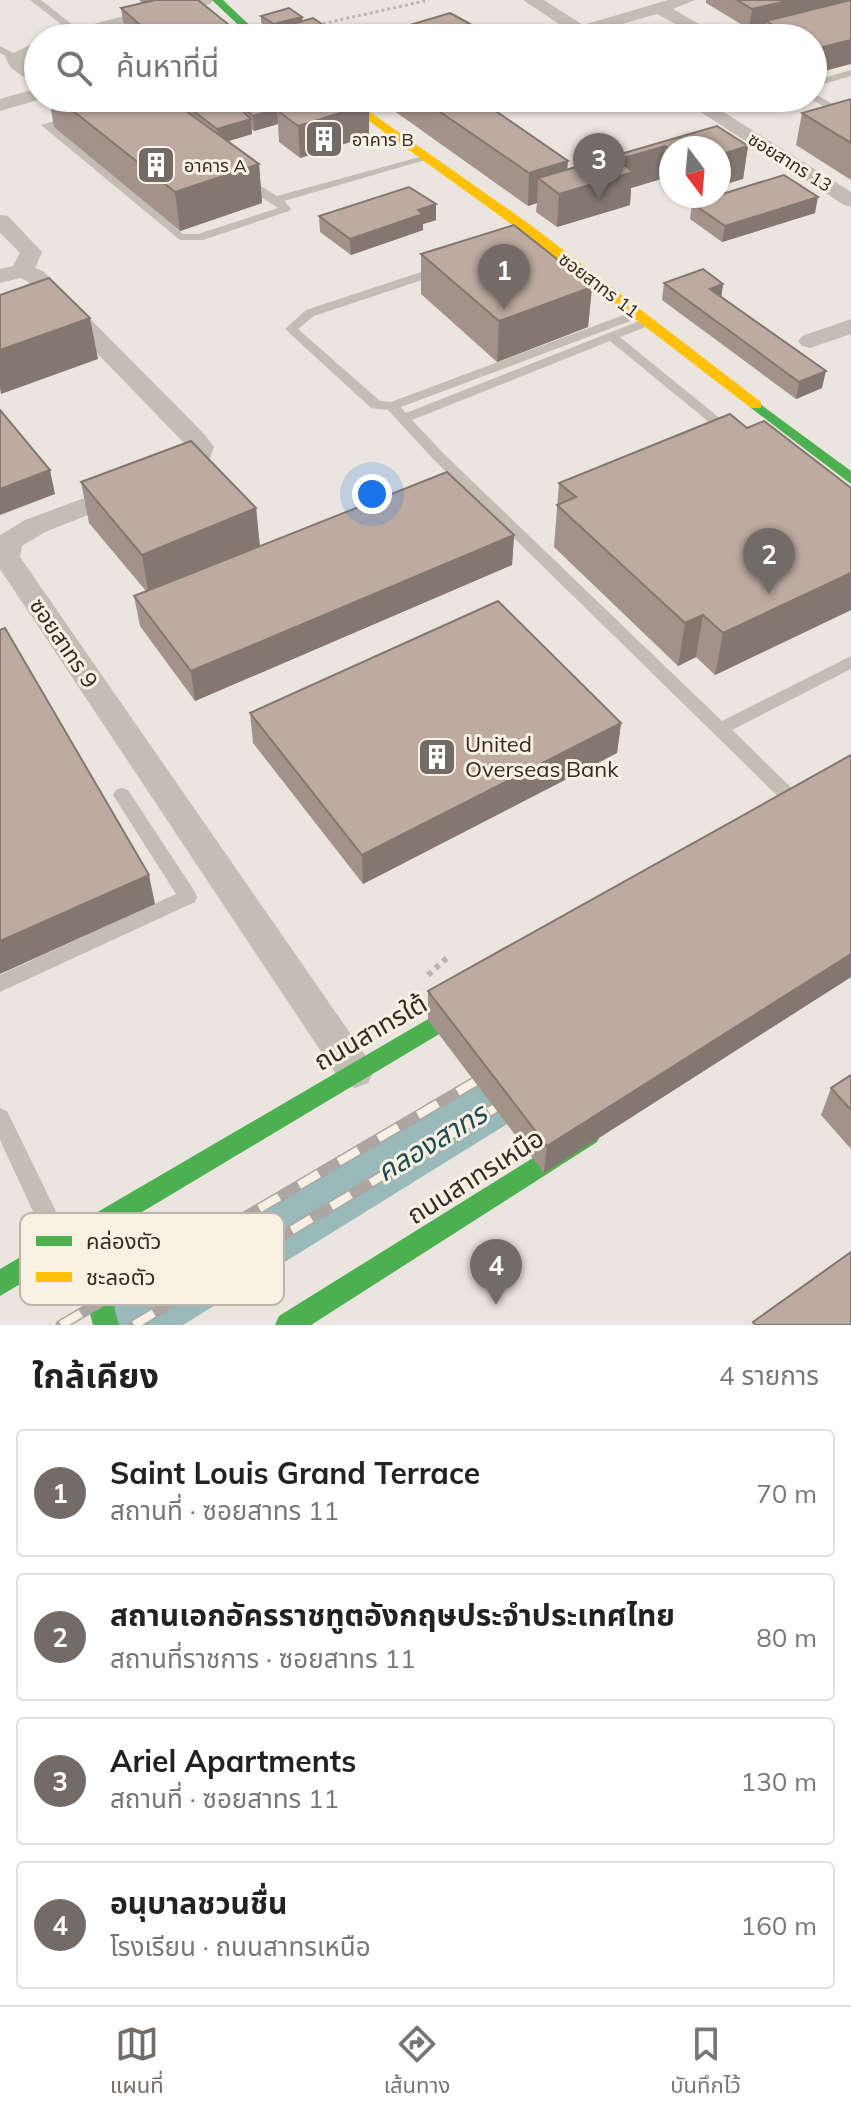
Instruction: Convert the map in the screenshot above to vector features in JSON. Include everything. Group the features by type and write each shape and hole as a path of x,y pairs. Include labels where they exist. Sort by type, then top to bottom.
{"street":[{"path":"112,24 204,0"},
{"path":"217,0 243,24"},
{"path":"532,0 570,24"},
{"path":"614,24 686,0"},
{"path":"658,8 688,24"},
{"path":"7,53 24,70"},
{"path":"0,105 24,98"},
{"name":"ซอยสาทร 11","path":"363,112 533,241 642,318 851,479"},
{"name":"ซอยสาทร 13","path":"710,112 851,201"},
{"path":"0,221 31,252 29,261 10,274"},
{"name":"ซอยสาทร 9","path":"10,274 35,276 201,447 198,460 187,467 35,526 9,542 6,557 355,1071"},
{"path":"810,341 851,326"},
{"name":"ถนนสาทรใต้","path":"117,1213 504,983"},
{"name":"ถนนสาทรเหนือ","path":"288,1325 610,1121"},
{"path":"129,1213 135,1202"},
{"path":"96,1305 106,1325"}],"lane":[{"path":"35,0 59,24"},
{"path":"827,80 851,73"},
{"path":"827,104 851,118"},
{"path":"87,112 46,125 180,237 199,238 285,209 277,200 262,194 226,169 154,112"},
{"path":"277,200 427,158"},
{"path":"456,265 310,313 291,329 376,405 392,406 642,318"},
{"path":"405,418 611,336 642,318"},
{"path":"611,336 743,443"},
{"path":"392,406 439,457 802,810"},
{"path":"720,729 851,662"},
{"path":"0,984 188,897 122,795"},
{"path":"0,1118 46,1213"},
{"path":"0,1249 6,1280"}],"path":[{"path":"319,24 429,0"},
{"path":"416,985 448,957"}],"building":[{"path":"155,0 198,0 228,24 139,24 121,8"},
{"path":"737,0 791,0 752,9"},
{"path":"851,0 851,40 827,46 827,24 771,24 766,21"},
{"path":"289,8 302,17 274,24 261,16"},
{"path":"450,13 470,24 413,24"},
{"path":"313,18 322,24 292,24"},
{"path":"851,99 851,143 802,113 827,112 827,106"},
{"path":"75,112 187,112 259,164 175,192"},
{"path":"195,112 244,112 251,119 217,129"},
{"path":"280,112 343,112 298,126"},
{"path":"440,112 497,112 568,161 529,173"},
{"path":"717,126 748,146 731,151 731,136 683,136"},
{"path":"659,143 659,148 617,160 633,172 559,194 538,178"},
{"path":"784,175 818,197 725,226 699,208 731,208 731,191"},
{"path":"409,187 436,204 418,210 423,214 350,239 319,216"},
{"path":"514,225 592,287 499,321 421,254"},
{"path":"703,269 723,284 710,289 826,371 799,382 664,283"},
{"path":"49,278 90,318 0,350 0,295"},
{"path":"0,410 50,470 0,489"},
{"path":"730,414 747,428 764,421 851,488 851,573 723,633 703,615 685,623 557,505 576,497 559,483"},
{"path":"191,441 256,508 142,555 81,482"},
{"path":"447,472 514,535 191,671 134,596"},
{"name":"United Overseas Bank","path":"498,601 621,723 362,855 250,713"},
{"path":"5,628 149,875 0,941 0,630"},
{"path":"851,755 851,954 547,1146 428,991"},
{"path":"851,1075 851,1110 831,1088"},
{"path":"851,1252 851,1325 755,1325 753,1322"}],"waterway":[{"name":"คลองสาทร","path":"284,1230 540,1075"},
{"name":"คลองสาทร","path":"134,1321 160,1305"}],"railway":[{"path":"252,1213 495,1070"},
{"path":"284,1235 515,1096"},
{"path":"61,1325 95,1305"},
{"path":"134,1325 167,1305"}],"traffic: fast":[{"path":"217,0 243,24"},
{"path":"756,405 851,479"},
{"path":"118,1213 483,996"},
{"path":"288,1325 589,1134"},
{"path":"129,1213 134,1203"},
{"path":"0,1283 20,1271"},
{"path":"101,1305 106,1325"}],"traffic: slow":[{"path":"363,112 527,229 756,405"}],"place":[{"name":"อาคาร B","path":"324,139"},
{"name":"อาคาร A","path":"156,165"},
{"name":"Ariel Apartments","path":"599,199"},
{"name":"Saint Louis Grand Terrace","path":"504,310"},
{"name":"สถานเอกอัครราชทูตอังกฤษประจำประเทศไทย","path":"769,594"},
{"name":"United Overseas Bank","path":"437,757"},
{"name":"อนุบาลชวนชื่น","path":"496,1305"}]}
